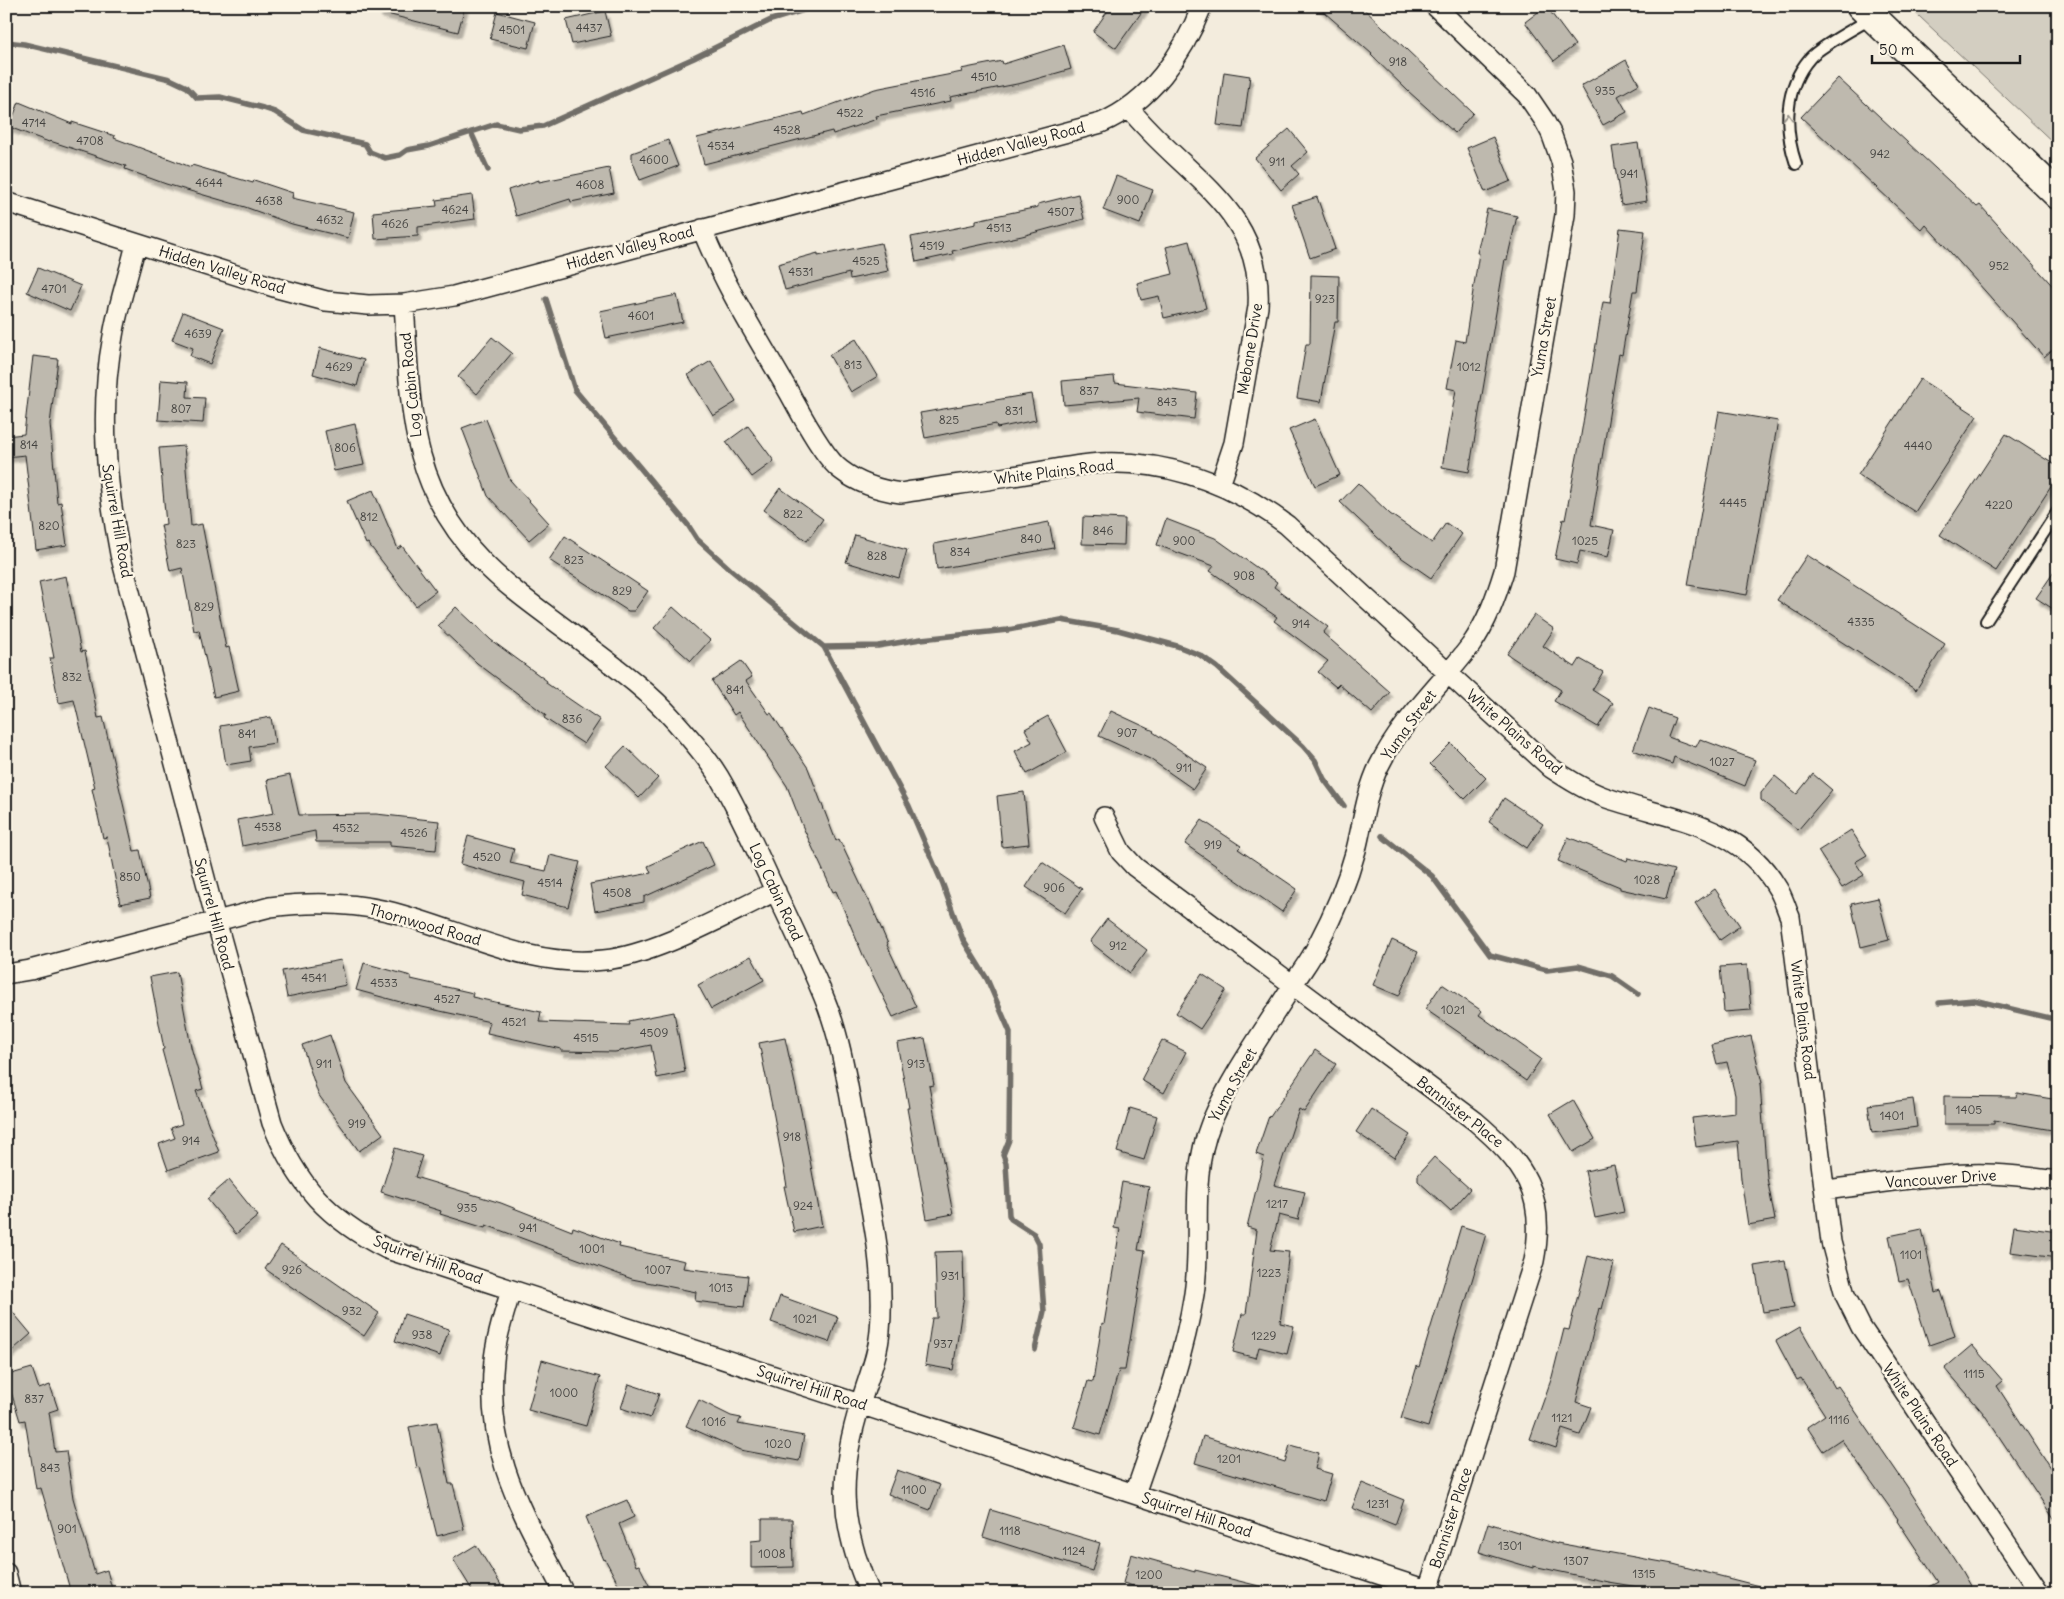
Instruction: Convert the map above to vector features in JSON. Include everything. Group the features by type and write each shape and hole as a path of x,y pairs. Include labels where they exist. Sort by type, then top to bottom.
{"main road":[{"path":"1867,12 2058,194"}],"street":[{"name":"Hidden Valley Road","path":"6,202 277,288 326,301 368,305 404,304 454,296 1101,123 1129,108 1144,96 1173,62 1193,30 1202,6"},
{"name":"Yuma Street","path":"1135,1494 1176,1372 1190,1318 1198,1248 1196,1199 1198,1175 1210,1125 1226,1092 1317,947 1339,901 1356,848 1367,801 1379,767 1395,740 1472,643 1494,604 1504,571 1565,215 1566,191 1561,161 1551,133 1527,95 1435,6"},
{"name":"Mebane Drive","path":"1129,108 1147,130 1232,214 1247,238 1256,265 1258,307 1234,443 1220,485"},
{"name":"White Plains Road","path":"702,229 732,294 802,415 832,462 858,482 878,490 901,492 1079,466 1119,463 1139,464 1178,471 1220,485 1270,512 1287,525 1551,768 1577,785 1604,796 1714,830 1738,844 1754,858 1772,879 1790,917 1824,1190 1835,1260 1845,1295 1861,1327 2040,1593"},
{"name":"Squirrel Hill Road","path":"136,244 113,335 106,384 106,461 120,554 216,920 272,1123 284,1154 302,1182 314,1195 340,1220 387,1249 1432,1591"},
{"name":"Log Cabin Road","path":"404,304 415,434 428,480 456,531 482,561 505,582 638,686 670,715 700,749 718,776 776,891 825,999 842,1054 880,1256 883,1296 880,1336 876,1356 848,1447 846,1465 845,1501 849,1535 870,1593"},
{"name":"Bannister Place","path":"1104,817 1121,852 1135,867 1475,1121 1502,1144 1523,1172 1536,1204 1538,1232 1534,1261 1432,1591"},
{"name":"Thornwood Road","path":"6,974 30,970 270,907 310,902 349,904 388,911 519,953 552,960 603,960 630,956 679,936 776,891"},
{"name":"Vancouver Drive","path":"1824,1190 1915,1178 1969,1174 2024,1176 2058,1181"},
{"path":"511,1290 494,1358 492,1394 495,1430 503,1465 518,1503 564,1593"},
{"path":"6,1573 12,1593"}],"lane":[{"path":"1796,164 1788,135 1788,117 1790,95 1799,75 1810,57 1867,12"},
{"path":"1986,621 2058,511"}],"shaded area":[{"path":"1908,6 2058,6 2058,147 1920,17"}],"building":[{"path":"379,6 465,6 458,32 379,12"},
{"path":"1111,6 1146,6 1116,48 1093,32"},
{"path":"1317,6 1361,6 1473,113 1455,133 1408,91 1372,54"},
{"path":"1546,6 1575,45 1554,61 1525,22"},
{"path":"605,11 611,36 572,44 566,20"},
{"path":"497,12 535,22 528,48 490,39"},
{"path":"1064,45 1071,69 1022,83 950,97 951,101 876,116 877,119 833,134 832,131 704,164 697,138 803,112 804,115 875,89 962,72 961,69 1002,61 1003,64"},
{"path":"1626,60 1639,84 1618,96 1627,112 1603,125 1581,86"},
{"path":"1224,72 1250,76 1243,128 1217,125"},
{"path":"1838,78 1977,207 1980,205 2058,292 2058,345 2044,357 1926,225 1922,230 1801,117"},
{"path":"19,102 72,124 72,122 115,136 114,138 191,167 192,165 253,183 254,180 293,193 292,198 354,212 348,238 292,224 245,207 166,184 125,169 126,166 49,142 9,127"},
{"path":"1289,129 1308,152 1292,166 1299,174 1281,190 1255,158"},
{"path":"1493,137 1511,181 1485,192 1467,148"},
{"path":"668,140 678,166 640,180 632,160 632,153"},
{"path":"1638,143 1647,201 1621,205 1612,147"},
{"path":"609,168 614,193 571,202 570,199 516,216 508,190 539,180 539,182"},
{"path":"1116,176 1153,190 1140,224 1103,210"},
{"path":"1078,194 1084,219 1022,236 952,251 953,254 916,262 911,237 976,224 976,220 1038,207 1038,204"},
{"path":"472,195 475,219 418,227 418,236 375,239 373,212 437,206 436,200"},
{"path":"1317,197 1335,249 1310,258 1292,205"},
{"path":"1487,209 1517,216 1507,260 1505,259 1469,472 1442,467 1456,390 1447,388 1456,340 1465,342 1479,253 1477,253"},
{"path":"1620,228 1645,231 1637,291 1633,291 1622,355 1619,354 1591,525 1614,530 1608,557 1580,551 1577,564 1555,559 1563,519 1565,520 1580,441 1603,302 1610,303"},
{"path":"1189,241 1206,308 1164,318 1159,296 1141,300 1137,283 1173,274 1166,247"},
{"path":"881,243 888,271 850,279 849,273 785,290 778,264 818,253 818,256"},
{"path":"38,268 81,286 70,311 27,292"},
{"path":"1311,275 1339,276 1338,322 1335,322 1321,402 1297,398 1306,344 1310,344"},
{"path":"677,295 683,322 606,338 600,311"},
{"path":"183,312 224,328 210,364 190,356 193,348 172,340"},
{"path":"492,337 512,353 477,394 458,377"},
{"path":"856,339 878,376 851,392 829,355"},
{"path":"320,348 364,360 357,386 313,374"},
{"path":"33,356 58,359 50,424 57,503 61,502 67,545 36,550 25,455 6,457 6,436 24,434"},
{"path":"711,361 736,402 713,416 688,375"},
{"path":"1114,376 1115,383 1197,393 1194,419 1137,412 1139,398 1064,405 1062,381"},
{"path":"1920,379 1977,416 1915,512 1858,475"},
{"path":"161,380 188,382 187,397 205,398 203,423 158,420"},
{"path":"1031,394 1036,420 997,428 996,424 925,438 920,413"},
{"path":"1719,411 1778,421 1747,595 1688,585"},
{"path":"486,419 510,480 549,523 529,540 488,496 462,428"},
{"path":"1315,419 1340,475 1315,486 1289,430"},
{"path":"355,424 364,465 334,471 325,431"},
{"path":"748,426 774,461 752,477 726,442"},
{"path":"2006,434 2058,467 2058,476 1996,571 1940,535"},
{"path":"184,446 191,526 202,524 226,648 229,647 239,691 214,697 199,630 194,631 182,568 170,571 161,525 166,524 159,448"},
{"path":"1358,483 1390,514 1432,543 1446,523 1462,534 1431,578 1392,551 1340,502"},
{"path":"780,488 823,519 807,541 764,510"},
{"path":"373,490 398,549 402,546 436,591 416,606 368,543 366,544 347,501"},
{"path":"1083,517 1125,519 1124,545 1082,544"},
{"path":"1166,519 1215,538 1277,582 1274,587 1328,627 1323,633 1390,692 1372,713 1339,684 1336,687 1318,672 1328,661 1274,621 1277,617 1210,571 1214,566 1157,545"},
{"path":"1049,522 1054,548 937,569 934,544"},
{"path":"855,535 907,550 899,578 846,562"},
{"path":"565,536 648,591 634,611 628,611 549,560"},
{"path":"1807,555 1945,644 1916,690 1777,600"},
{"path":"2058,566 2058,612 2036,598"},
{"path":"66,576 81,652 85,651 98,718 103,717 134,851 140,850 150,898 120,904 107,837 103,838 92,789 95,788 74,700 59,703 50,658 54,658 39,582"},
{"path":"456,607 491,640 547,681 546,683 600,720 584,744 544,718 546,715 477,663 438,626"},
{"path":"673,607 710,640 691,661 654,628"},
{"path":"1534,615 1554,629 1543,646 1575,667 1580,659 1603,672 1592,690 1613,703 1598,727 1554,701 1561,690 1507,654"},
{"path":"741,661 752,677 746,681 769,714 771,713 808,768 836,841 839,839 869,900 887,945 916,1007 893,1017 863,955 836,891 833,892 802,825 787,786 738,712 734,715 712,681"},
{"path":"1649,708 1675,718 1668,737 1696,747 1700,739 1755,760 1745,786 1674,757 1672,764 1633,750"},
{"path":"1111,711 1154,731 1207,768 1193,789 1150,759 1099,736"},
{"path":"1048,716 1067,752 1027,774 1015,751 1032,742 1025,729"},
{"path":"271,717 275,743 249,747 251,761 226,765 220,726"},
{"path":"1451,743 1486,778 1465,799 1430,764"},
{"path":"625,746 658,778 639,798 606,766"},
{"path":"1813,774 1832,790 1798,830 1761,800 1761,793 1775,776 1797,794"},
{"path":"290,775 299,815 376,814 439,821 436,850 390,846 390,842 316,842 315,831 242,846 237,820 274,813 267,780"},
{"path":"1024,792 1029,844 1002,847 997,796"},
{"path":"1504,798 1543,824 1527,848 1489,822"},
{"path":"1202,820 1241,846 1238,849 1297,889 1282,912 1185,844"},
{"path":"1851,830 1867,855 1855,862 1864,875 1842,888 1818,851"},
{"path":"468,836 514,849 510,863 546,871 550,855 580,862 568,907 522,895 525,882 460,864"},
{"path":"1568,837 1627,861 1628,858 1674,870 1666,899 1620,889 1620,887 1558,861"},
{"path":"703,841 714,865 644,897 644,902 595,911 590,884 651,873 648,866"},
{"path":"1042,862 1082,889 1065,913 1026,887"},
{"path":"1715,889 1740,926 1720,940 1695,903"},
{"path":"1878,898 1889,940 1861,947 1851,904"},
{"path":"1107,919 1147,950 1130,973 1090,942"},
{"path":"1392,940 1418,952 1399,996 1373,985"},
{"path":"751,956 764,980 711,1009 698,985"},
{"path":"341,960 346,985 287,997 282,971"},
{"path":"364,963 411,976 411,979 473,993 472,997 541,1012 539,1022 629,1025 628,1021 674,1012 685,1072 657,1078 651,1045 615,1052 561,1051 561,1049 487,1033 490,1022 356,990"},
{"path":"1747,965 1751,1010 1724,1012 1720,967"},
{"path":"177,972 191,1047 203,1089 196,1091 219,1152 168,1170 159,1144 175,1138 171,1128 182,1124 162,1050 164,1049 150,977"},
{"path":"1202,974 1226,990 1200,1029 1176,1013"},
{"path":"1442,984 1482,1011 1479,1015 1541,1059 1526,1081 1425,1009"},
{"path":"330,1035 346,1083 383,1134 359,1151 318,1094 302,1045"},
{"path":"1751,1036 1762,1083 1760,1084 1767,1178 1775,1220 1748,1225 1741,1179 1738,1141 1696,1147 1692,1118 1735,1113 1735,1095 1727,1062 1717,1064 1712,1045"},
{"path":"785,1038 801,1111 822,1226 794,1232 759,1043"},
{"path":"925,1038 934,1085 929,1086 953,1214 927,1219 897,1043"},
{"path":"1162,1040 1186,1052 1164,1093 1141,1080"},
{"path":"1315,1050 1336,1064 1304,1112 1299,1109 1274,1185 1305,1192 1298,1220 1279,1215 1270,1250 1289,1252 1280,1323 1294,1326 1287,1354 1259,1347 1256,1358 1233,1352 1242,1314 1246,1314 1257,1230 1247,1227 1264,1157 1256,1154 1269,1116"},
{"path":"2017,1093 2058,1100 2058,1131 1994,1120 1994,1124 1944,1124 1944,1096 2016,1097"},
{"path":"1913,1099 1917,1127 1872,1133 1868,1105"},
{"path":"1573,1100 1595,1139 1573,1152 1550,1114"},
{"path":"1130,1108 1157,1116 1144,1160 1117,1152"},
{"path":"1371,1109 1410,1135 1394,1158 1356,1132"},
{"path":"395,1148 422,1156 415,1177 501,1203 572,1231 573,1227 620,1244 619,1247 685,1261 683,1268 748,1276 744,1307 695,1301 696,1292 632,1279 486,1225 485,1228 440,1214 441,1211 381,1192"},
{"path":"1434,1157 1470,1189 1451,1211 1418,1181 1418,1175"},
{"path":"1614,1165 1624,1212 1595,1218 1585,1171"},
{"path":"229,1180 258,1216 236,1234 207,1199"},
{"path":"1122,1182 1149,1187 1138,1250 1145,1251 1125,1370 1119,1370 1100,1435 1074,1427 1088,1381 1093,1382 1120,1229 1114,1228"},
{"path":"1461,1226 1486,1234 1428,1427 1401,1419 1417,1366 1419,1367"},
{"path":"2014,1226 2058,1232 2058,1258 2010,1252"},
{"path":"1922,1229 1936,1293 1941,1291 1955,1336 1929,1345 1908,1279 1899,1281 1889,1236"},
{"path":"281,1245 379,1313 364,1336 265,1269"},
{"path":"963,1251 964,1295 953,1370 925,1365 932,1318 937,1318 935,1252"},
{"path":"1588,1256 1614,1263 1602,1309 1599,1308 1576,1402 1591,1407 1580,1435 1562,1429 1556,1448 1530,1439 1552,1377 1564,1329 1569,1330"},
{"path":"1785,1261 1794,1307 1763,1312 1755,1266"},
{"path":"780,1296 838,1317 829,1342 771,1322"},
{"path":"6,1304 31,1334 6,1356"},
{"path":"404,1314 449,1329 440,1356 395,1341"},
{"path":"1800,1327 1835,1388 1838,1386 1906,1485 1974,1593 1917,1593 1938,1582 1898,1519 1841,1439 1823,1451 1807,1427 1825,1415 1801,1378 1797,1380 1776,1341"},
{"path":"1972,1345 2003,1381 1997,1386 2058,1480 2058,1525 1984,1414 1945,1368"},
{"path":"542,1360 600,1377 586,1426 528,1410"},
{"path":"32,1368 39,1389 50,1385 58,1409 49,1412 55,1452 66,1451 73,1498 95,1574 107,1570 113,1593 71,1593 41,1488 36,1489 25,1420 20,1421 8,1382 8,1375"},
{"path":"629,1384 659,1394 650,1418 621,1408"},
{"path":"699,1400 731,1416 741,1418 738,1424 804,1436 799,1461 740,1450 686,1426"},
{"path":"437,1422 449,1484 453,1484 464,1529 437,1536 420,1467 417,1468 409,1427"},
{"path":"1203,1436 1285,1462 1290,1445 1319,1453 1315,1469 1332,1474 1324,1501 1195,1463"},
{"path":"897,1470 940,1485 930,1510 888,1494"},
{"path":"1362,1483 1404,1500 1395,1525 1352,1508"},
{"path":"627,1500 634,1517 619,1524 636,1566 639,1565 653,1593 623,1593 604,1560 586,1517"},
{"path":"991,1510 1100,1543 1092,1571 983,1537"},
{"path":"762,1519 792,1519 793,1567 751,1568 751,1541 762,1540"},
{"path":"1488,1523 1557,1544 1673,1564 1763,1587 1762,1593 1675,1593 1608,1582 1533,1566 1533,1568 1479,1552"},
{"path":"476,1545 501,1585 488,1593 474,1593 453,1559"},
{"path":"1131,1554 1195,1572 1195,1570 1263,1587 1262,1593 1157,1593 1123,1583"}],"waterway":[{"path":"6,42 24,44 170,79 187,87 197,98 220,97 263,108 275,112 303,130 365,144 370,152 385,158 400,155 407,150 429,146 496,124 519,129 543,126 694,58 771,20 817,6"},
{"path":"471,132 488,170"},
{"path":"546,299 575,390 688,525 697,539 731,570 824,647 909,806 943,885 963,940 987,979 1010,1032 1009,1140 1003,1155 1006,1163 1009,1215 1011,1219 1034,1234 1039,1244 1044,1312 1035,1350"},
{"path":"824,647 878,646 921,639 1008,630 1061,620 1118,630 1177,646 1200,655 1217,667 1303,746 1315,760 1324,779 1344,806"},
{"path":"1382,836 1432,876 1490,955 1547,970 1578,966 1612,976 1638,994"},
{"path":"1939,1003 1974,1000 2058,1020"}]}
